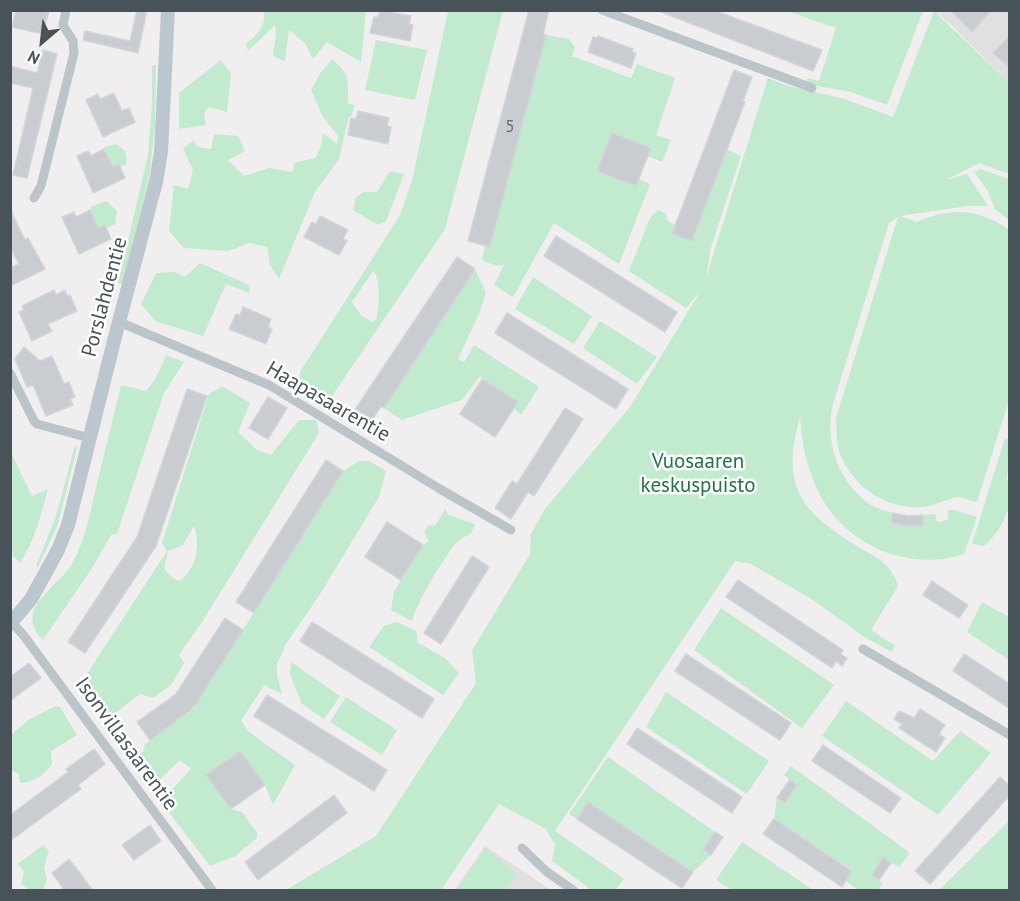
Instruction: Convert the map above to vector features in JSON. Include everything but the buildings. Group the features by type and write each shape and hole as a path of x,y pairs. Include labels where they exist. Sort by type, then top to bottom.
{"street":[{"path":"34,198 41,186 74,53 73,41 63,25 66,10"},
{"name":"Porslahdentie","path":"11,619 31,599 58,550 68,525 156,182 161,152 168,10"},
{"path":"603,10 812,88"},
{"name":"Haapasaarentie","path":"119,321 281,392 512,530"},
{"path":"10,373 37,424 90,438"},
{"name":"Isonvillasaarentie","path":"11,619 212,891"},
{"path":"863,649 1010,735"},
{"path":"522,848 546,872 573,891"}],"shaded area":[{"path":"935,11 1009,11 1009,83 951,25"},
{"path":"485,846 551,890 454,890"}],"green space":[{"path":"264,11 366,11 361,62 327,42 313,59 305,43 289,30 285,62 273,56 275,25 248,51 246,44 260,30 264,21"},
{"path":"448,11 503,11 445,229 324,408 303,389 300,372 400,215 412,181","holes":["374,270 378,308 376,320 372,322 361,315 352,302"]},
{"path":"787,11 923,11 887,105 851,92 806,84 808,78 819,81 836,28"},
{"name":"Vuosaaren keskuspuisto","path":"934,11 1009,83 1009,174 979,163 946,180 967,174 988,206 967,206 900,216 917,222 941,214 965,212 987,217 1009,230 1009,400 977,502 959,497 924,507 897,505 885,501 863,487 846,466 837,441 836,418 898,217 889,223 833,404 830,432 836,460 850,485 871,505 893,513 892,523 923,525 923,515 935,514 937,522 948,520 948,510 977,517 964,554 943,559 921,560 899,556 860,539 843,525 828,508 814,483 804,450 800,418 794,441 793,461 794,479 800,494 809,508 822,521 877,558 887,566 895,578 898,586 871,630 895,646 891,652 863,636 813,600 751,564 735,561 555,831 624,879 616,890 592,890 552,861 555,845 546,829 499,804 441,890 286,890 376,836 476,683 472,651 530,554 531,534 545,509 630,407 700,292 686,308 629,271 650,218 658,210 666,214 668,221 675,225 672,234 692,241 727,149 741,156 711,247 706,278 768,78 788,86 845,99 893,117"},
{"path":"546,35 569,39 575,47 572,56 631,78 637,64 675,78 656,135 671,140 662,162 648,156 651,147 612,133 597,171 636,186 639,179 650,184 619,264 554,223 513,297 494,285 504,265 496,266 482,260 485,246 490,247"},
{"path":"376,40 427,50 415,100 365,90"},
{"path":"332,59 343,70 347,78 348,104 355,105 349,117 339,159 315,192 279,279 270,265 267,247 250,243 228,251 184,248 169,231 174,185 188,189 193,170 183,149 194,140 197,147 211,149 214,134 238,136 245,151 228,160 244,176 269,168 293,172 294,163 315,158 321,146 323,133 337,144 338,136 323,117 311,90"},
{"path":"221,60 231,74 227,112 209,107 204,113 206,125 179,129 179,93"},
{"path":"156,65 155,126 149,179 122,284 118,283 148,155 152,66"},
{"path":"116,144 124,150 127,157 126,164 120,167 119,164 113,167 104,147"},
{"path":"980,169 1009,179 1009,220 995,209 988,191 974,172"},
{"path":"390,171 404,174 386,221 378,225 353,210 356,197 364,192 377,192"},
{"path":"106,201 117,211 115,224 106,228 104,225 98,228 90,207"},
{"path":"200,263 249,285 250,293 226,284 203,336 155,321 141,304 156,273 175,272 185,277"},
{"path":"475,269 486,293 458,359 464,362 474,345 539,387 521,415 480,376 462,400 402,420 384,408"},
{"path":"533,277 592,316 574,344 515,309"},
{"path":"600,321 657,357 637,384 583,348"},
{"path":"166,355 184,362 164,393 117,534 112,534 43,640 35,629 32,618 35,608 66,572 81,543 121,385 146,391 155,380"},
{"path":"222,386 250,403 238,432 257,450 271,455 299,420 316,420 319,433 202,622 179,655 184,663 171,685 153,698 140,694 110,717 81,683 167,551 162,543 209,394","holes":["194,526 197,549 193,564 179,581 174,579 164,569 168,551 183,545"]},
{"path":"1005,438 1009,439 1009,468 1006,479 1008,481 1009,477 1008,511 999,528 984,546 972,544"},
{"path":"75,445 77,448 58,524 38,567 36,566 56,516"},
{"path":"10,451 32,496 48,489 34,537 20,563 13,556 10,538"},
{"path":"359,461 369,461 386,471 379,497 320,594 286,644 277,664 277,675 282,694 264,685 241,721 249,732 295,765 273,805 265,785 240,751 207,775 231,809 242,812 257,833 257,838 235,856 210,866 164,806 163,799 191,769 180,760 155,784 138,758 145,748 144,745 196,704 343,471"},
{"path":"445,509 448,515 475,524 471,534 458,541 439,568 412,621 391,610 394,592 423,545 429,541 424,531 429,525 435,526"},
{"path":"982,602 1009,617 1009,660 967,632"},
{"path":"721,608 834,685 802,728 694,650"},
{"path":"397,622 416,631 418,643 445,658 459,673 443,695 369,647 384,626"},
{"path":"291,662 340,696 324,719 302,704 290,674"},
{"path":"666,692 769,761 747,794 646,727"},
{"path":"346,697 397,730 382,755 330,722"},
{"path":"846,701 933,761 960,731 991,753 938,815 822,736"},
{"path":"55,706 60,707 77,735 51,751 52,764 42,775 34,780 20,783 19,774 11,770 11,735 27,721"},
{"path":"608,757 715,832 703,850 711,855 693,872 588,803 577,819 569,814"},
{"path":"791,766 910,853 899,867 883,858 872,875 883,884 878,890 858,890 846,881 852,870 774,819 777,798 785,803 797,785 784,775"},
{"path":"1009,821 1009,890 939,890"},
{"path":"742,842 813,890 732,890 716,880"},
{"path":"43,845 49,851 44,867 47,880 43,890 29,890 21,884 24,872 18,864"},
{"path":"485,848 517,873 505,890 457,890"}]}
